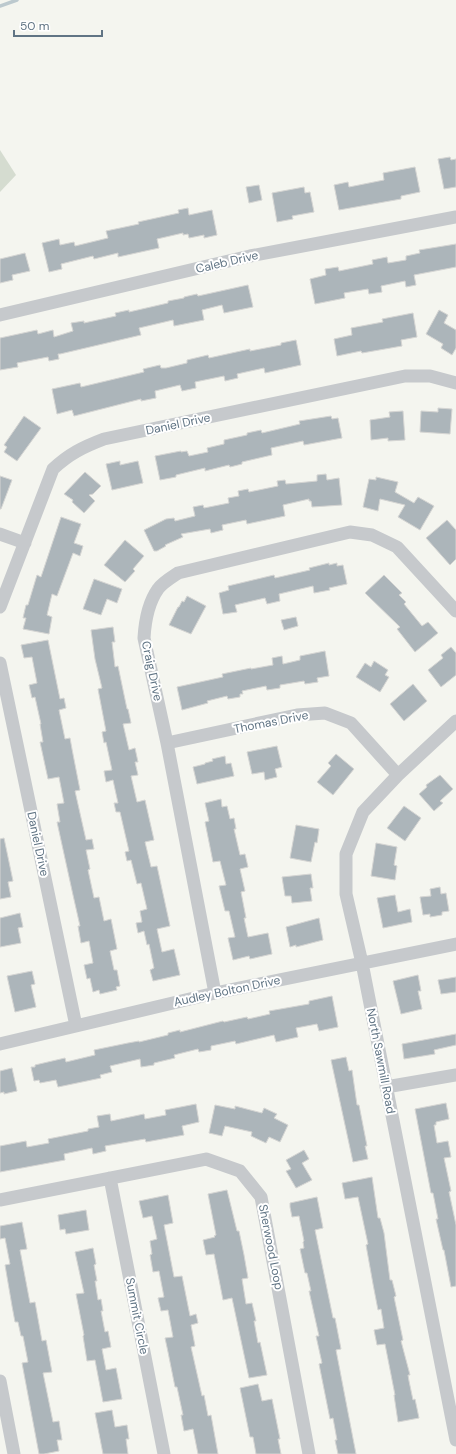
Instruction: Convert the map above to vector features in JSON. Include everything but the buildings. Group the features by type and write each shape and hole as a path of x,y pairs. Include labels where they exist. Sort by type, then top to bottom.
{"street":[{"name":"Caleb Drive","path":"0,315 250,256 456,217"},
{"name":"Daniel Drive","path":"0,607 53,469 64,458 84,446 104,439 405,376 430,376 456,383"},
{"name":"Craig Drive","path":"215,993 167,743 144,638 146,620 158,588 178,573 350,532 372,535 397,547 456,611"},
{"path":"0,534 24,543"},
{"name":"Daniel Drive","path":"0,663 76,1026"},
{"name":"Thomas Drive","path":"167,743 297,714 325,713 351,723 398,775"},
{"name":"North Sawmill Road","path":"456,721 398,775 362,812 346,854 346,894 362,963 456,1440"},
{"name":"Audley Bolton Drive","path":"0,1044 215,993 456,944"},
{"path":"386,1087 456,1075"},
{"name":"Sherwood Loop","path":"0,1200 206,1159 240,1171 262,1197 309,1454"},
{"name":"Summit Circle","path":"110,1178 164,1454"},
{"path":"0,1381 14,1454"}],"shaded area":[{"path":"0,150 16,175 0,192"}],"waterway":[{"path":"0,6 17,0"}]}
